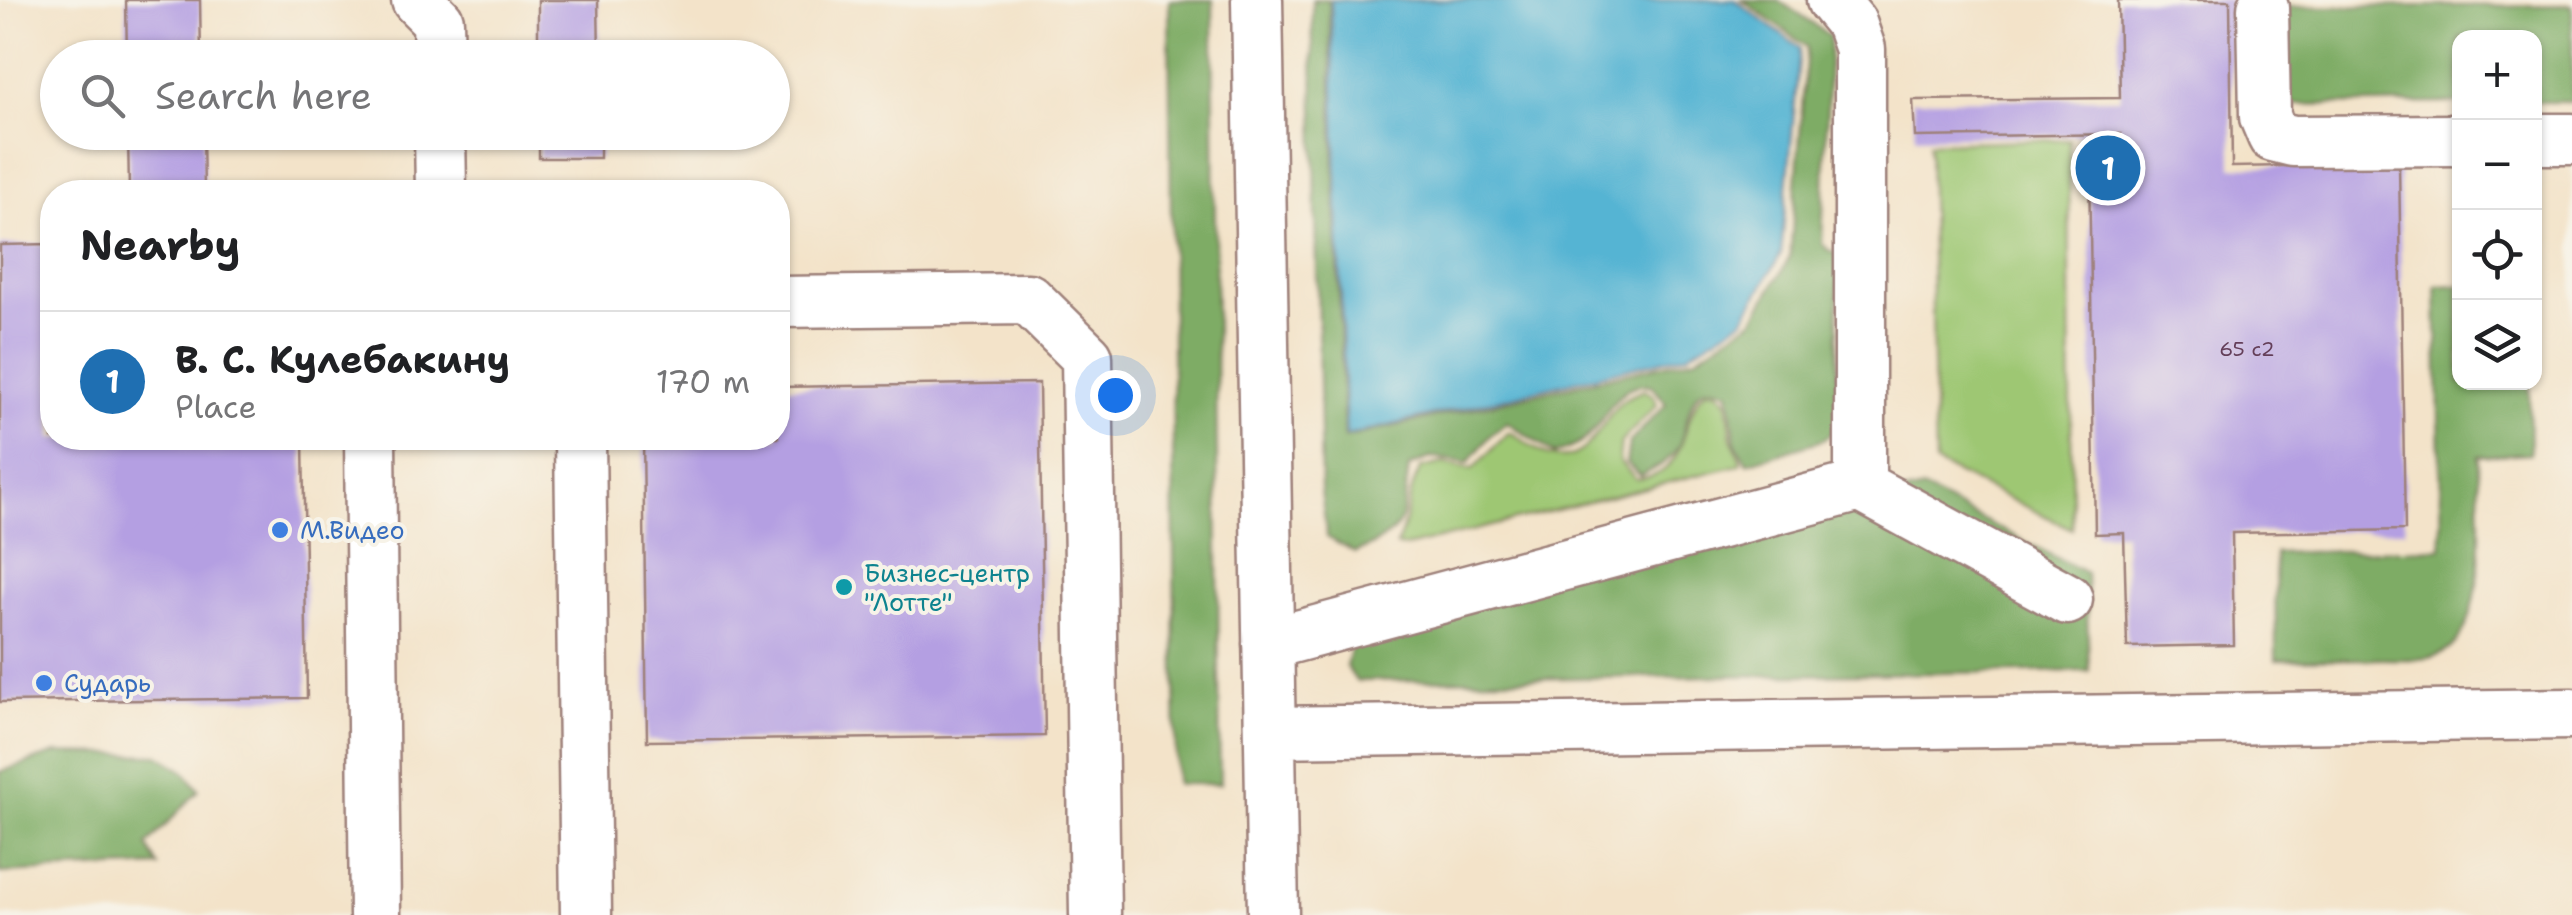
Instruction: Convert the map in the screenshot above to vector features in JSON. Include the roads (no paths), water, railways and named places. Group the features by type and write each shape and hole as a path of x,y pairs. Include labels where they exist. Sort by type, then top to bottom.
{"lane":[{"path":"416,0 438,20 438,40"},
{"path":"1257,0 1272,915"},
{"path":"1832,0 1852,23 1860,49 1860,486"},
{"path":"2264,8 2264,118 2273,136 2293,141 2452,140"},
{"path":"2542,139 2572,139"},
{"path":"440,150 441,180"},
{"path":"790,302 1028,299 1087,356 1096,915"},
{"path":"370,450 375,915"},
{"path":"580,450 586,915"},
{"path":"1268,644 1860,486 2067,599"},
{"path":"1270,732 2572,714"}],"water":[{"path":"1331,0 1735,0 1800,48 1781,254 1743,320 1688,354 1346,436"}],"place":[{"name":"В. С. Кулебакину","path":"2108,168"},
{"name":"М.Видео","path":"280,530"},
{"name":"Бизнес-центр \"Лотте\"","path":"844,587"},
{"name":"Сударь","path":"44,683"}]}
